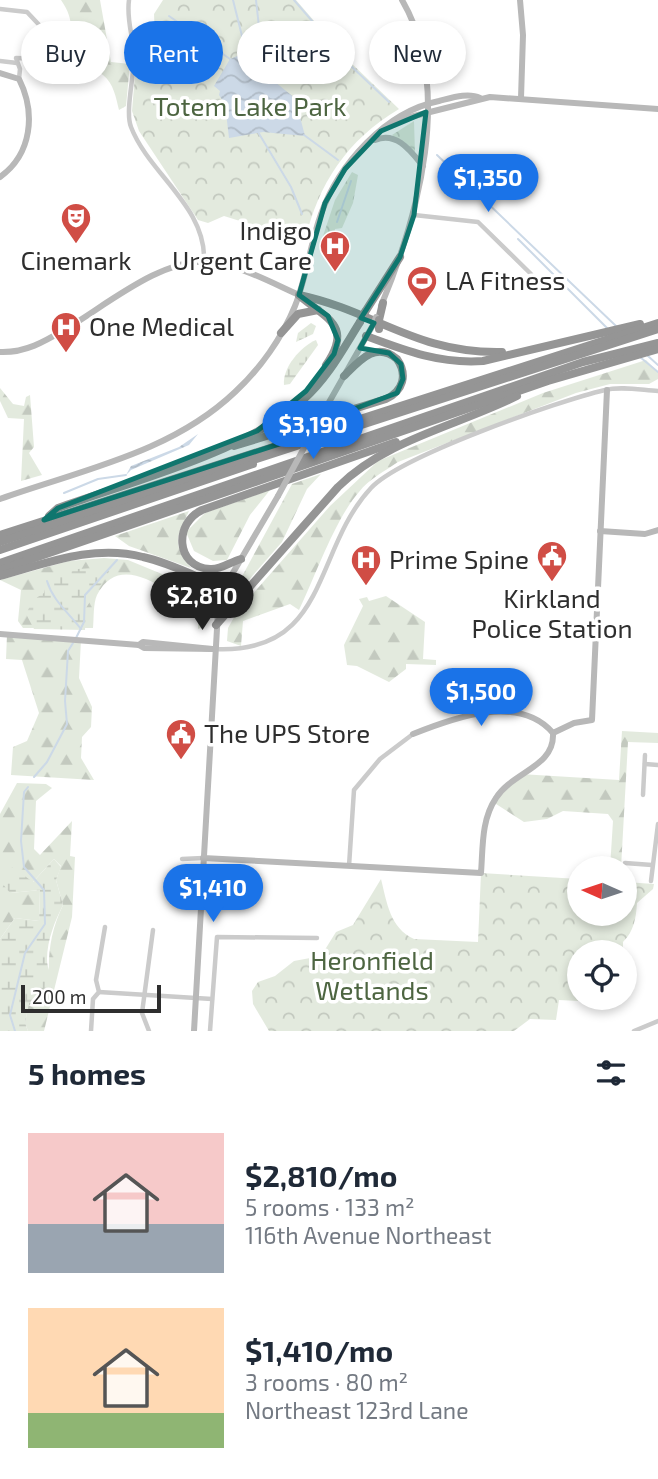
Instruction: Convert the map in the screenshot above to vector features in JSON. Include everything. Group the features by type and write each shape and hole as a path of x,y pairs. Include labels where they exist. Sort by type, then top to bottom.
{"highway":[{"path":"210,453 257,431 304,399 337,359 400,257"},
{"path":"257,431 306,391 334,354 337,331 324,312 299,295"},
{"path":"299,295 430,345 468,353 520,352"},
{"path":"383,303 377,323 383,337 396,347"},
{"path":"281,333 301,313 312,310 324,312"},
{"path":"0,535 599,340 656,325"},
{"path":"0,542 274,453 599,340 656,325"},
{"path":"366,336 432,359 461,363 599,340"},
{"path":"0,563 658,343"},
{"path":"0,570 612,357 658,349"},
{"path":"44,520 58,508 210,453 386,399 400,389 404,373 394,356 375,351 361,358 344,376"},
{"path":"241,559 213,569 196,565 183,550 181,538 185,525 202,510 448,424 504,403 548,381"},
{"path":"216,625 345,480 381,454 448,424"},
{"path":"0,550 231,473 274,453"},
{"path":"0,556 198,489 261,474"},
{"path":"0,576 71,556 111,552 154,559 225,588"}],"main road":[{"path":"383,303 414,215 423,166 427,73 423,50 412,18 402,0"},
{"path":"520,0 523,35 521,98"},
{"path":"0,73 19,79 28,114 28,137 18,159 0,177"},
{"path":"0,499 146,449 189,428 235,392 281,333 299,295 325,203 345,169 369,142 406,111 426,103 474,94 480,98"},
{"path":"394,121 480,98 521,98 658,109"},
{"path":"369,142 384,136 396,139 423,166"},
{"path":"0,352 21,351 37,346 157,273 183,264 204,262 241,270 299,295"},
{"path":"194,1031 214,649 216,625 225,588 366,336 377,323"},
{"path":"552,733 574,723 592,720 607,390"},
{"path":"600,531 645,534 658,530"},
{"path":"0,634 139,645 144,648 214,649"},
{"path":"203,858 481,873 486,821 493,802 507,784 548,757 553,744 552,733 535,716 490,713 459,717 413,734"}],"street":[{"path":"129,0 128,30 134,57 130,125 196,225 203,245 204,262"},
{"path":"0,9 27,12 35,21"},
{"path":"19,79 20,69 16,58 21,58"},
{"path":"0,61 17,62"},
{"path":"414,215 478,222 531,274"},
{"path":"214,649 254,647 279,637 290,628 307,605 359,504 387,474 503,425 607,390 658,391"},
{"path":"349,866 354,790 380,759 413,734"},
{"path":"643,795 645,755"},
{"path":"645,764 658,765"},
{"path":"651,881 658,824"},
{"path":"182,859 203,858"},
{"path":"637,863 652,864"},
{"path":"99,992 96,980 105,927"},
{"path":"149,1031 142,1013 153,930"},
{"path":"210,1031 217,937 317,938"},
{"path":"99,992 212,999"},
{"path":"91,1031 93,999 99,992"},
{"path":"634,1031 658,1021"}],"highlighted area":[{"path":"426,112 414,215 400,257 361,318 374,323 360,348 389,353 401,364 403,379 397,393 319,422 313,433 44,520 58,508 257,431 306,391 334,354 338,340 328,316 299,295 325,203 345,169 381,131"}],"green space":[{"path":"61,0 100,0 104,21 70,21"},
{"name":"Totem Lake Park","path":"163,0 296,0 314,21 237,21 237,84 355,84 355,67 369,80 369,84 373,84 399,109 364,135 337,165 318,201 305,241 224,216 208,223 198,220 139,131 132,111 134,84 223,84 223,21 154,21 154,14"},
{"path":"110,56 111,62 124,63 124,84 128,84 126,106 119,110 110,83"},
{"name":"Totem Lake Park","path":"414,121 415,154 392,135"},
{"name":"Totem Lake Park","path":"352,172 358,175 353,203 342,228 335,229 333,247 320,245 335,200"},
{"path":"311,323 316,326 313,334 296,342 298,333"},
{"path":"316,340 318,345 290,384 284,385 289,365 304,347"},
{"path":"646,360 658,372 658,379 649,384 610,384 576,393 398,462 377,476 367,483 350,503 299,610 290,604 243,621 241,646 227,641 228,628 237,612 330,506 378,461 543,393"},
{"path":"0,388 13,404 24,406 26,397 30,395 34,447 29,453 42,475 21,481 24,419 8,418 0,401"},
{"path":"321,474 307,489 282,542 241,589 239,582 292,484"},
{"path":"270,490 250,515 227,560 213,561 194,551 186,532 205,513"},
{"path":"189,511 181,527 178,545 191,568 129,546 115,536"},
{"path":"104,558 128,560 203,591 207,601 203,627 198,629 198,617 162,588 133,575 120,575 107,581 97,595 93,628 23,628 18,621 21,590 0,580 69,561"},
{"path":"109,567 110,570 86,608 85,630 34,629 26,614 33,600 44,593 47,581 78,569"},
{"path":"386,596 425,622 423,659 436,660 436,665 406,664 406,669 389,682 357,666 347,665 344,645 363,606 359,599 367,597 369,601"},
{"path":"7,635 81,640 79,678 92,707 91,727 82,737 81,758 94,780 11,775 13,747 27,741 39,713 22,660 6,659"},
{"path":"622,731 658,733 658,743 628,742 622,856 611,856 613,821 608,814 563,811 547,819 524,822 493,802 520,774 619,780"},
{"path":"17,783 46,784 52,788 36,801 34,849 40,855 72,821 70,856 75,857 72,917 44,1031 28,1031 25,1023 29,1002 50,991 50,947 63,905 56,880 61,866 54,859 32,883 10,893 40,890 39,921 15,918 0,939 0,814"},
{"path":"54,859 61,867 56,880 63,905 48,945 47,964 52,977 50,991 29,1003 25,1023 28,1031 0,1031 0,939 15,918 39,921 40,890 10,893 2,883 12,867 33,882"},
{"name":"Heronfield Wetlands","path":"481,873 567,878 567,926 633,926 625,940 567,940 567,1000 559,1000 556,1020 530,1019 514,1031 269,1031 253,1004 252,991 258,982 275,976 294,961 321,956 336,932 353,925 381,879 391,914 406,934 414,939 478,942"},
{"name":"Heronfield Wetlands","path":"637,883 654,884 653,889 637,903"}],"water":[{"path":"237,56 237,84 278,84 302,103 299,113 305,136 263,132 229,138 225,104 219,95 220,91 214,86 223,84 223,71 230,59"},
{"path":"198,434 189,445 131,470 126,475 131,466 179,447"}],"waterway":[{"path":"233,0 238,21"},
{"path":"256,0 258,21"},
{"path":"294,0 351,66 389,102"},
{"path":"169,16 230,59"},
{"path":"258,132 291,187 302,214"},
{"path":"304,135 338,160"},
{"path":"437,155 616,326"},
{"path":"337,222 351,181"},
{"path":"518,239 607,328"},
{"path":"648,356 658,365"},
{"path":"640,357 658,372"},
{"path":"64,493 98,479 126,475"},
{"path":"76,638 84,622 85,595 117,560"},
{"path":"47,581 57,600 81,629"},
{"path":"34,777 47,762 67,724 65,701 68,651 73,643"},
{"path":"15,1031 10,1015 25,953 45,924 44,890 24,867 21,841 24,792 28,787"}],"place":[{"name":"Cinemark","path":"76,245"},
{"name":"Indigo Urgent Care","path":"335,273"},
{"name":"LA Fitness","path":"422,308"},
{"name":"One Medical","path":"66,354"},
{"name":"Kirkland Police Station","path":"552,583"},
{"name":"Prime Spine","path":"366,587"},
{"name":"The UPS Store","path":"181,761"}]}
